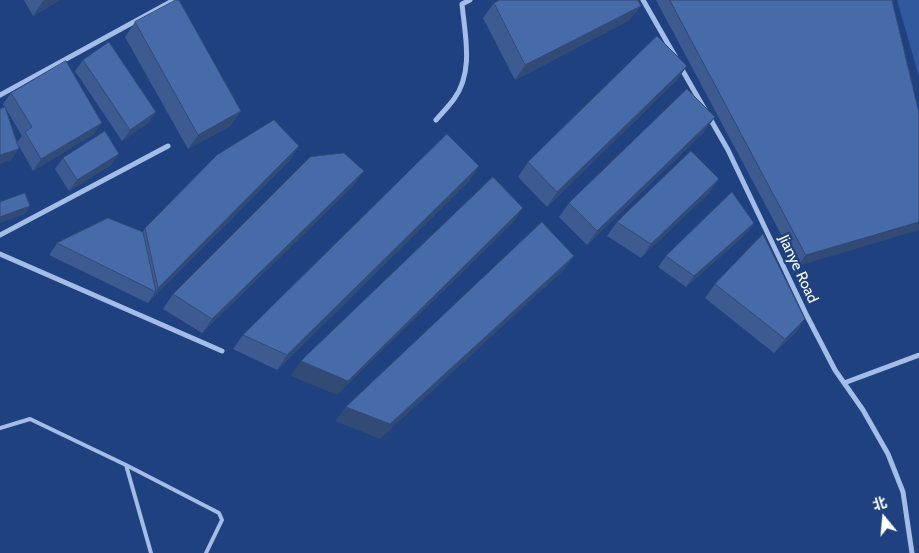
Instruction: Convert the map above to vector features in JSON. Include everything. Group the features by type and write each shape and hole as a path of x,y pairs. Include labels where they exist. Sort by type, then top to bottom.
{"street":[{"path":"0,95 174,0"},
{"path":"436,120 455,98 464,78 466,47 462,4 470,0"},
{"name":"Jianye Road","path":"643,0 728,150 807,316 835,370 863,410 888,454 903,492 912,553"},
{"path":"0,235 168,146"},
{"path":"0,254 222,350"},
{"path":"844,383 919,355"}],"lane":[{"path":"0,428 30,419 126,465 219,513 222,520 206,553"},
{"path":"126,465 151,553"}],"shaded area":[{"path":"897,0 919,0 919,77"}],"building":[{"path":"179,0 241,111 198,135 135,22"},
{"path":"500,0 638,0 641,6 525,65 494,3"},
{"path":"670,0 892,0 919,113 919,222 806,255"},
{"path":"657,36 687,66 557,192 528,162"},
{"path":"109,42 156,112 130,130 83,60"},
{"path":"66,61 102,123 41,159 25,132 32,127 11,93"},
{"path":"687,89 715,117 597,231 569,203"},
{"path":"5,107 19,149 0,155 0,109"},
{"path":"274,120 299,146 158,288 145,228 217,155"},
{"path":"105,131 119,154 77,180 63,158"},
{"path":"447,134 479,166 287,355 243,335"},
{"path":"691,151 719,179 651,244 617,222"},
{"path":"344,153 364,171 212,319 173,294 310,157"},
{"path":"493,177 523,208 348,381 301,361"},
{"path":"732,192 754,223 694,276 666,256"},
{"path":"25,193 30,206 0,217 0,202"},
{"path":"108,218 143,232 156,292 57,243"},
{"path":"542,222 574,256 390,424 346,407"},
{"path":"763,234 805,319 785,339 715,284"}]}
